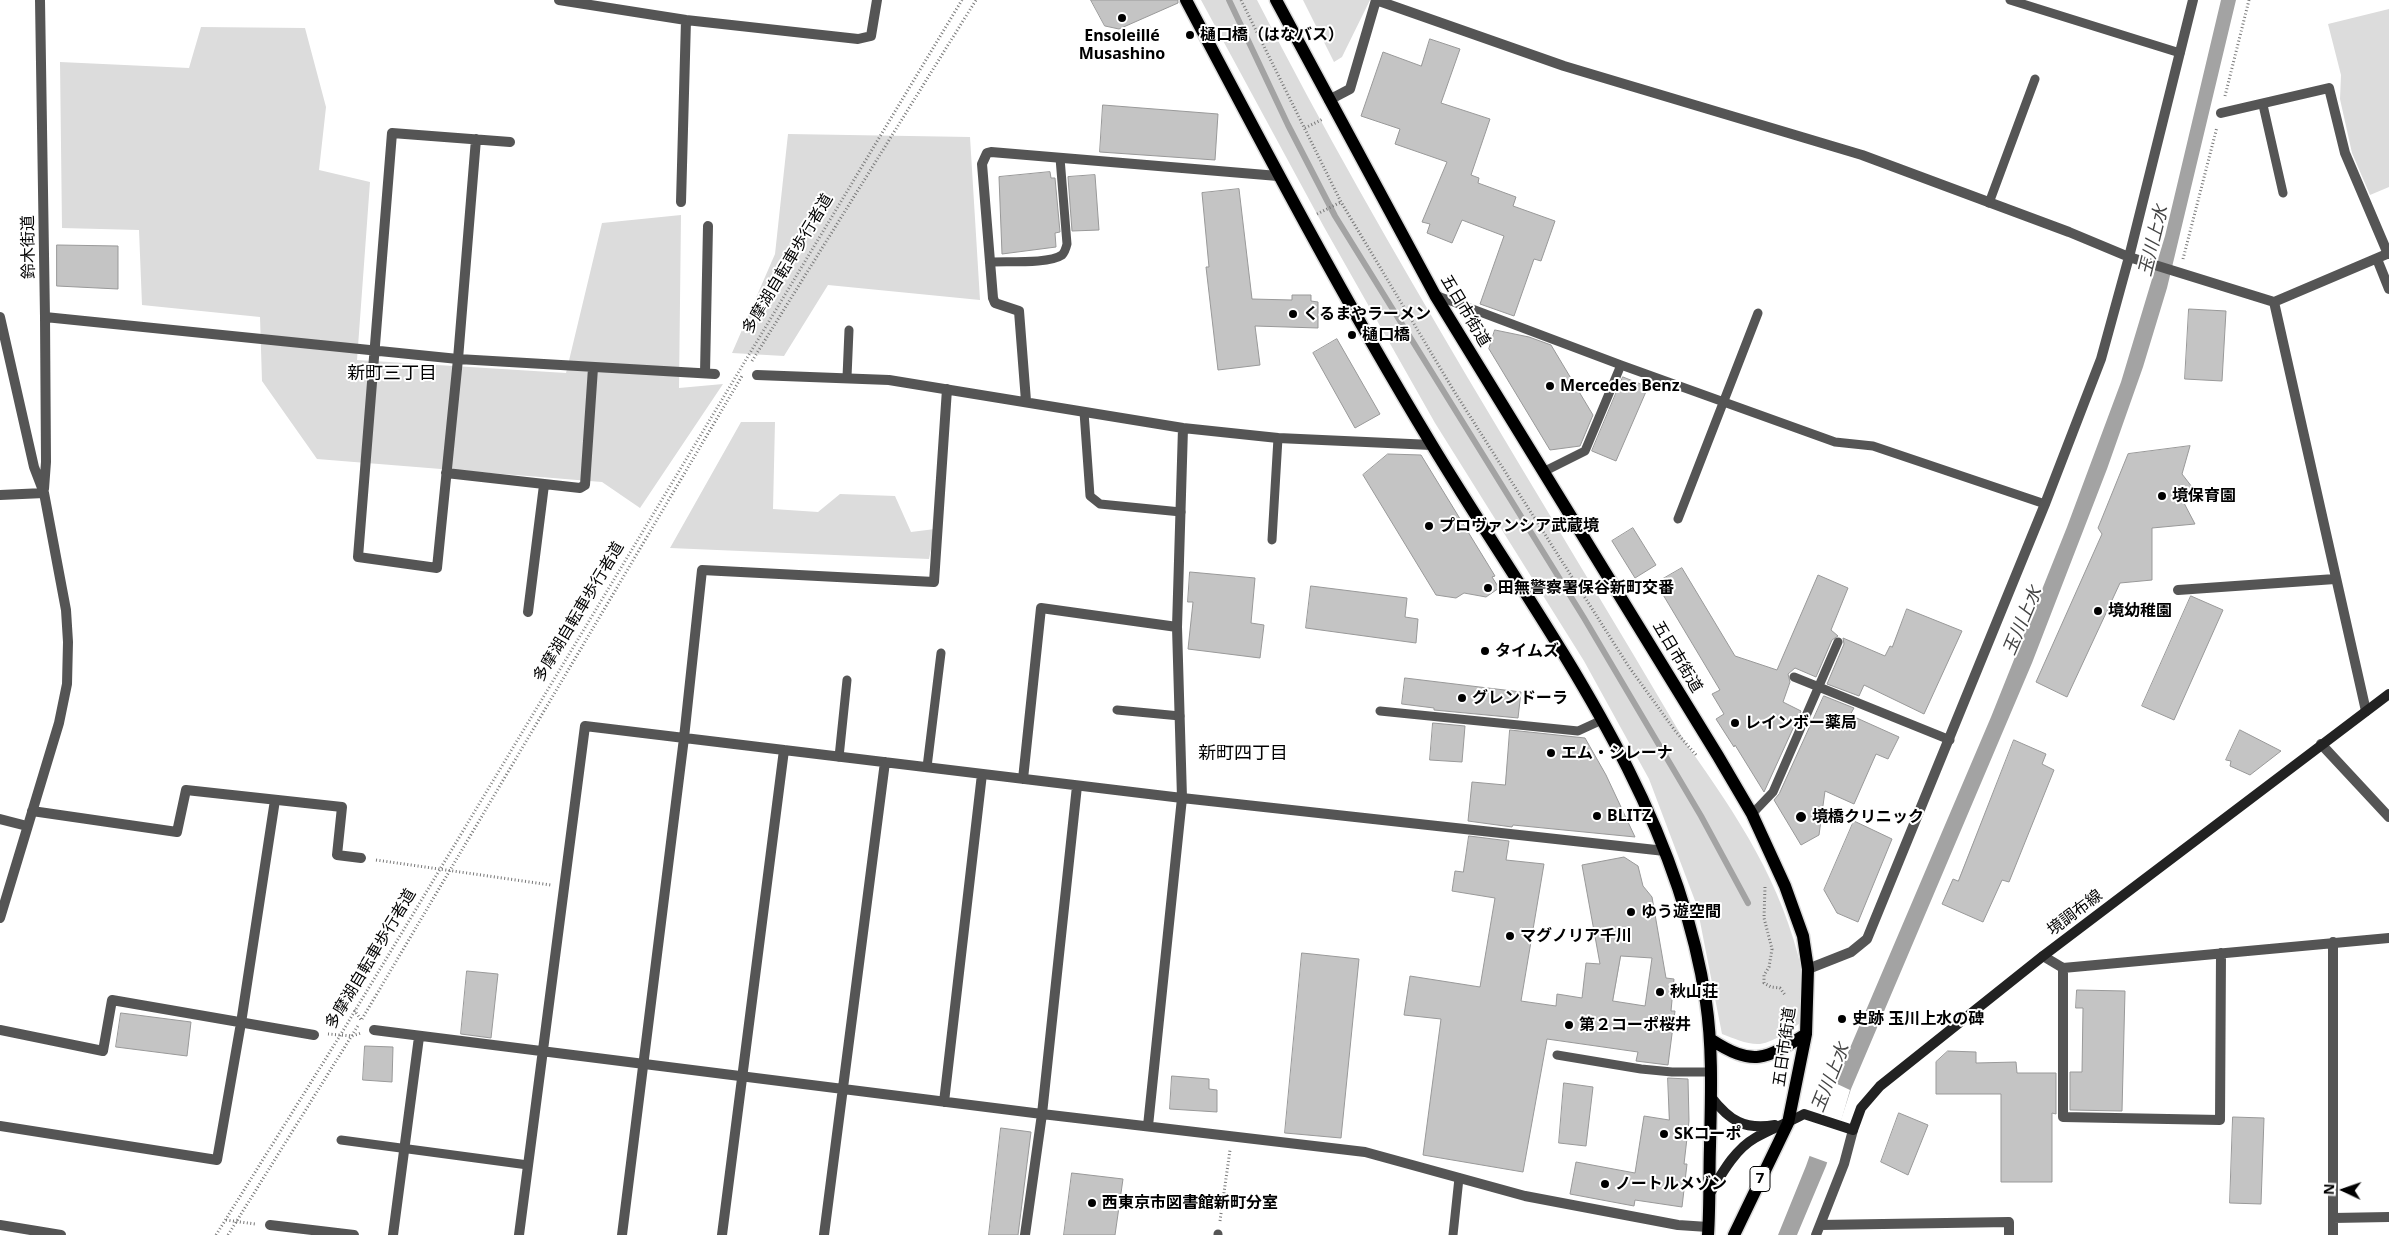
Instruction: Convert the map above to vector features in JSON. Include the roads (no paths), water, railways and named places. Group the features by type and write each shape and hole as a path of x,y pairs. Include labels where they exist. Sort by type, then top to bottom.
{"main road":[{"path":"1186,0 1278,176 1432,445 1524,590 1602,720 1635,782 1665,851 1682,898 1706,1000 1710,1038 1711,1097 1708,1231"},
{"name":"五日市街道","path":"1276,0 1435,295 1545,471 1752,814 1785,886 1803,936 1808,969 1806,1034 1788,1123 1734,1235"},
{"name":"境調布線","path":"1848,1128 1861,1108 1880,1086 2043,956 2389,694"},
{"path":"1710,1038 1729,1051 1746,1057 1761,1058 1780,1050 1806,1034"},
{"path":"1711,1097 1725,1115 1744,1125 1760,1127 1788,1123"},
{"path":"1709,1196 1724,1169 1742,1147 1754,1138 1804,1114 1848,1128"}],"street":[{"name":"鈴木街道","path":"40,0 45,316 46,462 44,493"},
{"path":"558,0 686,20 858,40 871,36 877,0"},
{"path":"1329,100 1350,89 1376,0 1564,66 1862,155 2129,257 2274,302 2388,254 2345,154 2329,88 2221,113"},
{"path":"1808,969 1851,952 1867,939 2045,504 2101,359 2129,257 2193,0"},
{"path":"681,202 686,20"},
{"path":"476,140 458,359 436,568 358,557 392,133 510,142"},
{"path":"1026,401 1020,311 996,303 993,298 983,158 990,152 1278,176"},
{"path":"45,316 458,359 710,373 708,226"},
{"path":"2376,259 2389,289"},
{"path":"2274,302 2366,711"},
{"path":"0,317 34,467 44,493 66,610 68,684 59,723 0,918"},
{"path":"446,473 544,485 580,488 585,485 593,368"},
{"path":"757,375 889,380 1183,428 1278,438 1432,445"},
{"path":"622,1235 684,738 702,570 934,582 947,389"},
{"path":"1148,1126 1182,798 1177,627 1183,428"},
{"path":"528,612 544,485"},
{"path":"0,495 44,493"},
{"path":"2178,590 2335,579"},
{"path":"1023,779 1041,608 1177,627"},
{"path":"519,1235 584,726 1077,786 1665,851"},
{"path":"2321,744 2389,817"},
{"path":"722,1235 784,750"},
{"path":"824,1235 885,762"},
{"path":"944,1102 982,774"},
{"path":"1025,1235 1042,1114 1077,786"},
{"path":"32,811 176,832 186,790 342,807 337,855 361,858"},
{"path":"0,1126 216,1160 242,1023 275,800"},
{"path":"0,819 27,826"},
{"path":"2043,956 2063,968 2389,938"},
{"path":"2333,942 2333,1235"},
{"path":"2063,968 2063,1117 2220,1120 2221,953"},
{"path":"0,1030 103,1051 112,1000 314,1035"},
{"path":"374,1030 944,1102 1365,1152 1525,1196 1708,1231"},
{"path":"392,1235 419,1036"},
{"path":"1816,1235 1844,1164 1848,1128"},
{"path":"2333,1218 2389,1217"},
{"path":"1820,1225 2009,1222 2009,1235"},
{"path":"0,1225 61,1235"},
{"path":"270,1225 354,1235"}],"lane":[{"path":"2010,0 2180,53"},
{"path":"1989,202 2035,79"},
{"path":"2263,104 2283,194"},
{"path":"990,262 1047,259 1061,255 1065,251 1067,244 1060,158"},
{"path":"1435,295 1723,403 1834,442 1873,446 2045,504"},
{"path":"1678,519 1758,313"},
{"path":"847,377 849,330"},
{"path":"1545,471 1585,451 1621,365"},
{"path":"1084,412 1090,496 1100,504 1181,512"},
{"path":"1272,540 1278,438"},
{"path":"1752,814 1773,792 1838,642"},
{"path":"927,767 941,653"},
{"path":"1794,678 1950,740"},
{"path":"838,756 847,680"},
{"path":"1118,710 1180,716"},
{"path":"1380,711 1578,731 1602,720"},
{"path":"1557,1055 1640,1069 1672,1072 1710,1072"},
{"path":"341,1140 528,1165"},
{"path":"1453,1235 1459,1178"}],"waterway":[{"path":"1229,0 1288,125 1335,216 1584,618 1701,816 1748,903"}],"place":[{"name":"Ensoleillé Musashino","path":"1122,18"},
{"name":"樋口橋（はなバス）","path":"1190,35"},
{"name":"くるまやラーメン","path":"1293,314"},
{"name":"樋口橋","path":"1352,335"},
{"name":"Mercedes Benz","path":"1550,386"},
{"name":"境保育園","path":"2162,496"},
{"name":"プロヴァンシア武蔵境","path":"1429,526"},
{"name":"田無警察署保谷新町交番","path":"1488,588"},
{"name":"境幼稚園","path":"2098,611"},
{"name":"タイムズ","path":"1485,651"},
{"name":"グレンドーラ","path":"1462,698"},
{"name":"レインボー薬局","path":"1735,723"},
{"name":"エム・シレーナ","path":"1551,753"},
{"name":"BLITZ","path":"1597,816"},
{"name":"境橋クリニック","path":"1801,817"},
{"name":"ゆう遊空間","path":"1631,912"},
{"name":"マグノリア千川","path":"1510,936"},
{"name":"秋山荘","path":"1660,992"},
{"name":"史跡 玉川上水の碑","path":"1842,1019"},
{"name":"第２コーポ桜井","path":"1569,1025"},
{"name":"SKコーポ","path":"1664,1134"},
{"name":"ノートルメゾン","path":"1605,1184"},
{"name":"西東京市図書館新町分室","path":"1092,1203"}],"district":[{"name":"新町三丁目","path":"392,374"},
{"name":"新町四丁目","path":"1243,754"}],"water label":[{"name":"玉川上水","path":"2154,241"},
{"name":"玉川上水","path":"2023,621"},
{"name":"玉川上水","path":"1831,1078"}]}
